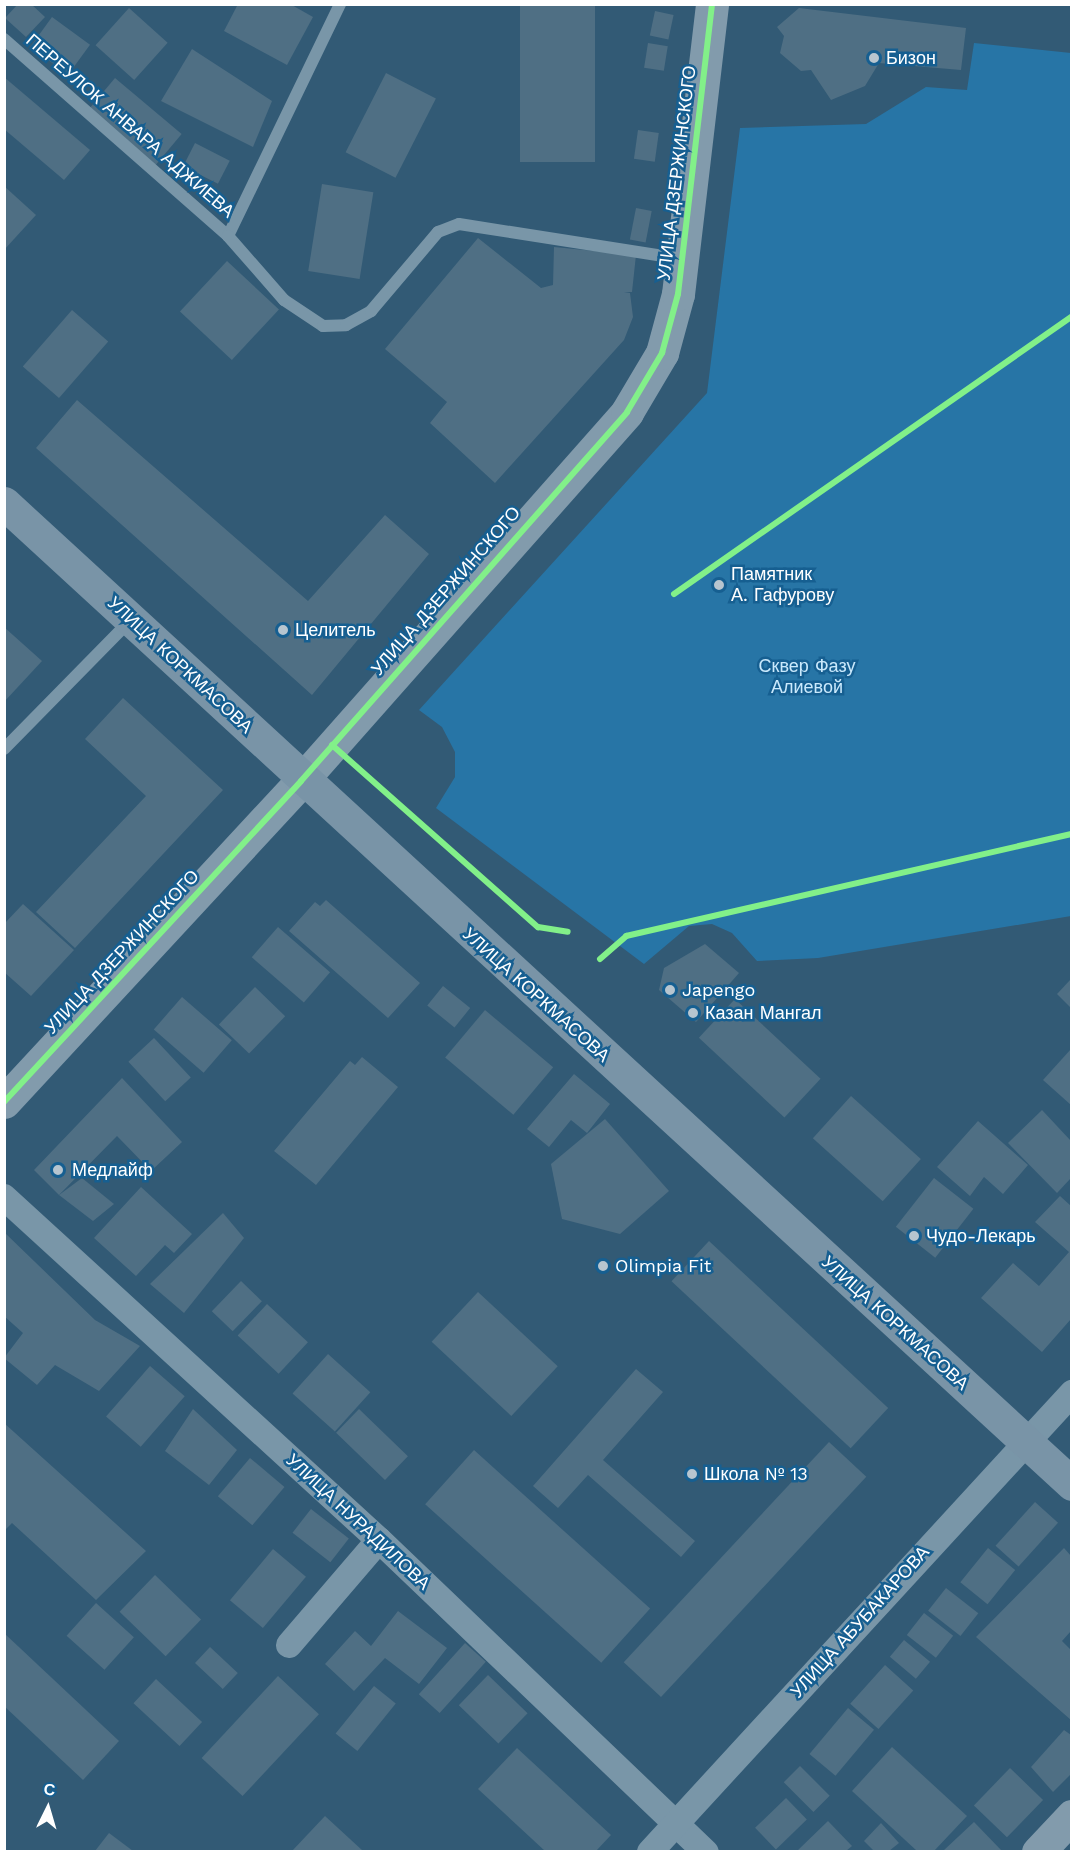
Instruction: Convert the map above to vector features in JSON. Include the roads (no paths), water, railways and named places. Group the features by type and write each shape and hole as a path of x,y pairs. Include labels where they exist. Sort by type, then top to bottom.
{"main road":[{"name":"УЛИЦА КОРКМАСОВА","path":"4,503 133,620 301,781 1071,1484"}],"street":[{"name":"УЛИЦА ДЗЕРЖИНСКОГО","path":"4,1102 301,781 627,412 662,353 682,259 712,4"},
{"name":"УЛИЦА НУРАДИЛОВА","path":"4,1197 379,1540 676,1825 706,1851"},
{"name":"УЛИЦА АБУБАКАРОВА","path":"650,1851 1071,1393"},
{"path":"289,1645 379,1540"},
{"path":"1038,1851 1071,1816"}],"lane":[{"name":"ПЕРЕУЛОК АНВАРА АДЖИЕВА","path":"4,39 228,236 340,4"},
{"path":"228,236 284,300 323,326 346,325 371,311 438,232 459,224 682,259"},
{"path":"4,749 133,620"}],"place":[{"name":"Бизон","path":"874,58"},
{"name":"Памятник А. Гафурову","path":"719,585"},
{"name":"Целитель","path":"283,630"},
{"name":"Japengo","path":"670,990"},
{"name":"Казан Мангал","path":"693,1013"},
{"name":"Медлайф","path":"58,1170"},
{"name":"Чудо-Лекарь","path":"914,1236"},
{"name":"Olimpia Fit","path":"603,1266"},
{"name":"Школа № 13","path":"692,1474"}],"park label":[{"name":"Сквер Фазу Алиевой","path":"807,677"}]}
